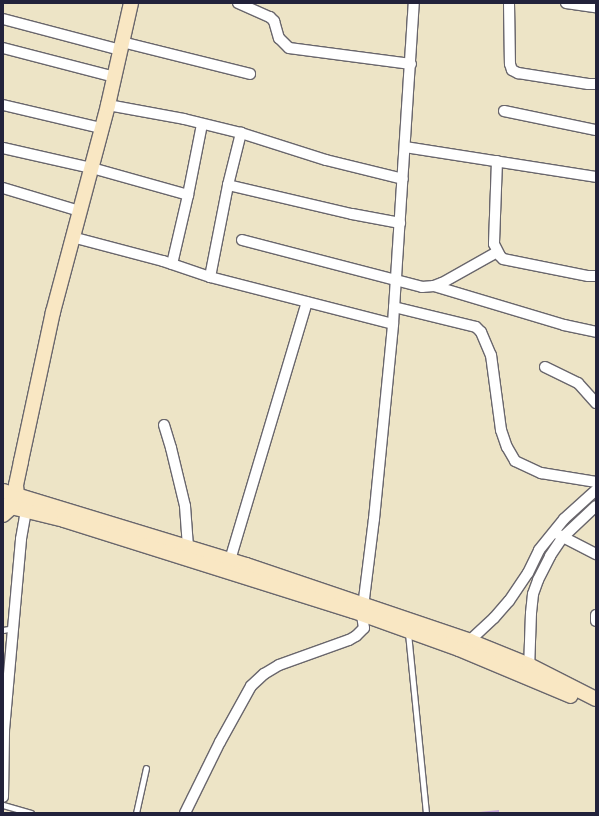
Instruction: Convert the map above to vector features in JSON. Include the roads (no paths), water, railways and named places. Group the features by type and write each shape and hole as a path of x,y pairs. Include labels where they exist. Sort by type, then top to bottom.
{"street":[{"path":"9,505 16,485 53,312 115,78 131,3"},
{"path":"238,3 270,17 274,21 279,38 288,48 411,64"},
{"path":"184,813 220,742 251,686 264,674 284,663 356,636 364,628 363,609 374,519 393,324 406,147 414,3"},
{"path":"509,3 510,64 512,70 518,73 596,84"},
{"path":"566,3 596,7"},
{"path":"3,19 250,74"},
{"path":"3,48 115,78"},
{"path":"3,104 101,128"},
{"path":"108,105 184,119 241,133 326,160 403,179"},
{"path":"504,111 596,130"},
{"path":"172,264 202,124"},
{"path":"210,277 228,186 241,133"},
{"path":"406,147 596,177"},
{"path":"3,148 92,168 188,195"},
{"path":"497,161 494,244 497,252 503,258 588,276 596,276"},
{"path":"228,186 352,214 400,223"},
{"path":"3,188 79,211"},
{"path":"72,237 172,264 210,277 393,324"},
{"path":"242,240 422,287 434,286 564,325 596,332"},
{"path":"434,286 497,252"},
{"path":"230,560 307,302"},
{"path":"394,307 476,327 481,332 491,355 501,430 507,447 515,461 541,473 596,482"},
{"path":"545,367 578,383 596,403"},
{"path":"164,425 171,448 184,506 188,547"},
{"path":"464,645 494,618 509,601 528,573 539,550 564,519 596,490"},
{"path":"3,491 9,505"},
{"path":"9,505 242,575 363,609 408,631 464,645"},
{"path":"9,505 188,547 230,560 464,645 596,699"},
{"path":"528,671 533,594 550,556 563,537 596,506"},
{"path":"3,797 4,730 21,539 26,510"},
{"path":"554,532 596,554"},
{"path":"596,615 596,621"},
{"path":"528,671 596,707"}],"lane":[{"path":"3,630 13,628"},
{"path":"408,631 426,813"},
{"path":"136,813 146,768"},
{"path":"3,805 31,813"}]}
